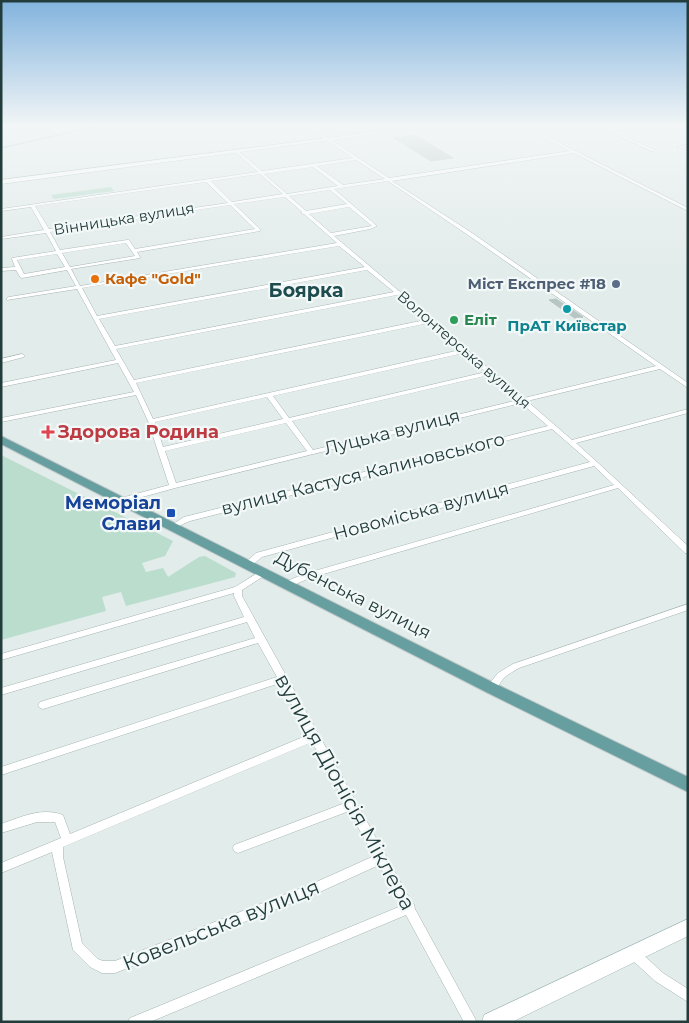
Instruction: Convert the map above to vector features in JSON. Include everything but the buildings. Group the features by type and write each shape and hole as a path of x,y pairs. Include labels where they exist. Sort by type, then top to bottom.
{"main road":[{"path":"1,182 74,173"},
{"name":"Дубенська вулиця","path":"1,438 491,688 688,785"},
{"path":"491,1022 688,927"}],"street":[{"path":"1,210 259,173"},
{"name":"Волонтерська вулиця","path":"259,173 595,463 688,551"},
{"path":"323,173 341,186"},
{"path":"379,173 688,386"},
{"name":"Вінницька вулиця","path":"1,238 432,173"},
{"path":"615,173 688,210"},
{"path":"134,251 258,230 208,181"},
{"path":"330,188 370,221 374,228 330,235"},
{"path":"304,213 351,205"},
{"path":"33,206 138,392 151,420 173,486"},
{"path":"126,241 138,257 22,276 14,259 58,252 126,241"},
{"path":"9,299 340,244"},
{"path":"1,270 18,268"},
{"path":"95,318 369,268"},
{"path":"114,348 399,293"},
{"path":"132,382 429,321"},
{"path":"151,420 465,351"},
{"path":"1,361 22,356"},
{"path":"1,385 120,362"},
{"name":"Луцька вулиця","path":"124,500 173,486 660,367"},
{"path":"160,450 490,373"},
{"path":"1,420 138,392"},
{"path":"269,395 311,452"},
{"path":"571,442 688,411"},
{"name":"вулиця Кастуся Калиновського","path":"174,526 187,518 553,427"},
{"name":"Новоміська вулиця","path":"249,563 259,555 595,463"},
{"path":"288,584 307,576 618,486"},
{"path":"1,657 238,589 264,572"},
{"name":"вулиця Діонісія Міклера","path":"238,589 238,596 249,618 471,1022"},
{"path":"491,688 501,675 516,666 688,607"},
{"path":"1,692 249,618"},
{"path":"44,705 261,639"},
{"path":"1,771 282,679"},
{"path":"1,868 314,737"},
{"path":"238,848 353,805"},
{"name":"Ковельська вулиця","path":"1,829 36,818 51,816 59,818 62,841 58,857 77,946 94,963 102,967 115,967 318,887 382,858"},
{"path":"134,1022 410,908"},
{"path":"634,954 659,977 688,996"}],"green space":[{"path":"111,187 114,191 54,199 51,195"},
{"path":"1,455 173,541 165,556 142,563 146,572 163,568 168,577 199,557 205,556 236,573 235,577 126,606 121,592 102,597 106,611 1,640"}],"place":[{"name":"Кафе \"Gold\"","path":"95,279"},
{"name":"Міст Експрес #18","path":"616,284"},
{"name":"ПрАТ Київстар","path":"567,309"},
{"name":"Еліт","path":"454,320"},
{"name":"Здорова Родина","path":"48,432"},
{"name":"Меморіал Слави","path":"171,513"}],"district":[{"name":"Боярка","path":"306,290"}]}
